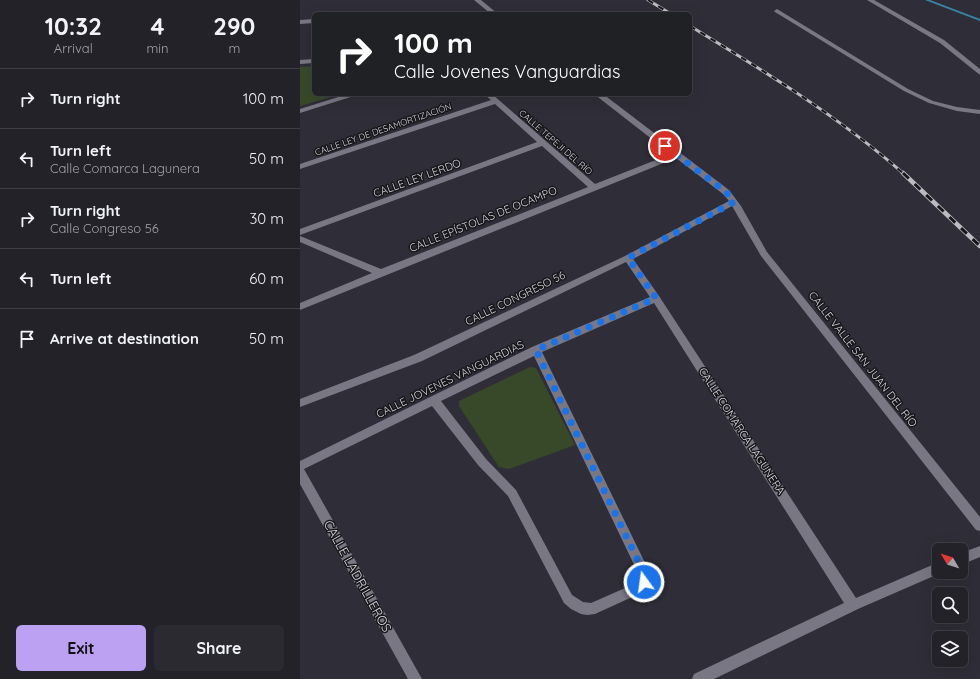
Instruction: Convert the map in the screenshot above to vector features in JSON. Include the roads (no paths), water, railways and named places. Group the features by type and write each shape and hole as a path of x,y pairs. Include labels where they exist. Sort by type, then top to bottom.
{"street":[{"path":"477,0 492,12"},
{"path":"300,22 312,21"},
{"path":"300,62 312,61"},
{"path":"300,111 349,96"},
{"name":"CALLE TEPEJI DEL RÍO","path":"490,96 542,144 594,188"},
{"name":"CALLE VALLE SAN JUAN DEL RÍO","path":"601,96 726,192 734,202 764,254 980,526"},
{"name":"CALLE LEY DE DESAMORTIZACIÓN","path":"300,167 496,102"},
{"name":"CALLE LEY LERDO","path":"300,232 542,144"},
{"name":"CALLE EPÍSTOLAS DE OCAMPO","path":"300,308 381,273 676,155"},
{"name":"CALLE CONGRESO 56","path":"300,403 418,358 628,258 734,202"},
{"path":"300,239 381,273"},
{"name":"CALLE COMARCA LAGUNERA","path":"628,258 656,298 853,605"},
{"name":"CALLE JOVENES VANGUARDIAS","path":"300,466 536,350 656,298"},
{"path":"434,400 482,462 512,493 568,599 582,609 592,609 633,592 644,582 645,575 536,350"},
{"name":"CALLE LADRILLEROS","path":"300,473 415,679"},
{"path":"968,556 980,551"},
{"path":"699,679 853,605 932,571"}],"lane":[{"path":"870,0 946,44 961,54 980,73"},
{"path":"777,11 906,90 931,102 957,109 980,112"}],"waterway":[{"path":"927,0 980,20"}],"railway":[{"path":"648,0 668,12"},
{"path":"692,27 800,95 853,133 904,174"},
{"path":"903,173 980,246"}]}
